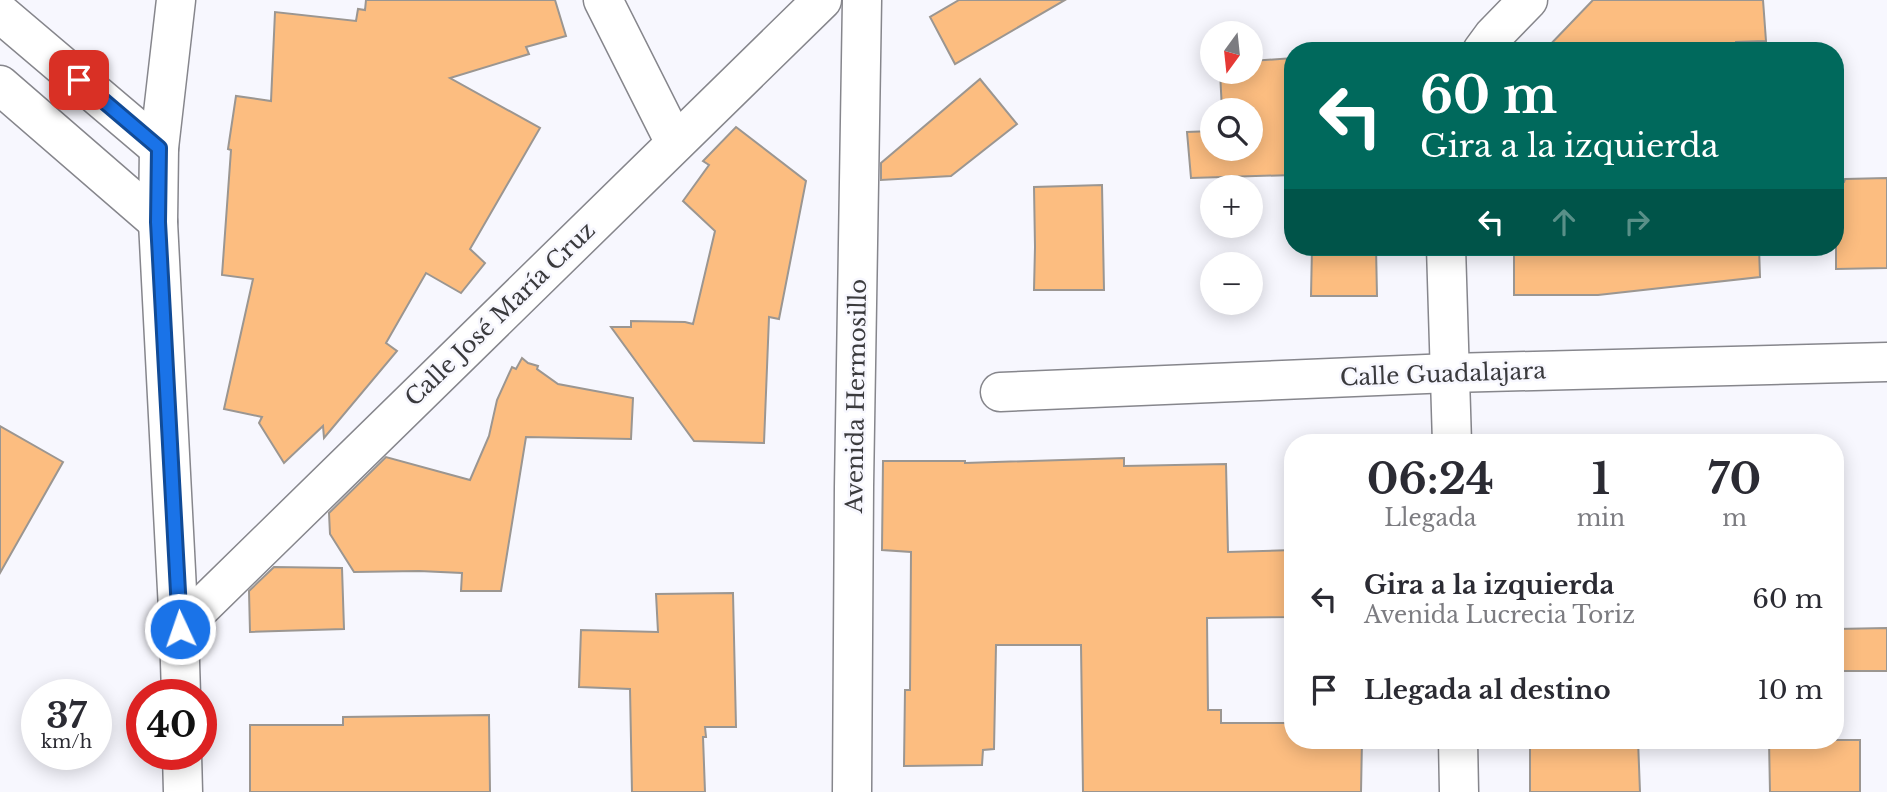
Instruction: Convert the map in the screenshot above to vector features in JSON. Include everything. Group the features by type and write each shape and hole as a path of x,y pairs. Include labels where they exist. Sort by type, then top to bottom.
{"street":[{"path":"176,0 159,148 158,222 181,679"},
{"path":"603,0 675,143"},
{"name":"Calle José María Cruz","path":"180,629 822,0"},
{"name":"Avenida Hermosillo","path":"852,792 862,0"},
{"path":"1489,42 1528,0"},
{"path":"0,13 159,148"},
{"path":"0,85 158,222"},
{"path":"1446,256 1452,434"},
{"name":"Calle Guadalajara","path":"1000,393 1450,373 1887,362"},
{"path":"1458,749 1459,792"},
{"path":"183,770 183,792"}],"building":[{"path":"366,0 555,0 566,36 526,47 529,54 450,78 540,128 470,249 485,263 461,293 426,273 386,343 397,351 324,438 323,426 284,463 259,423 262,417 224,409 253,279 222,275 231,150 228,149 236,96 271,101 275,12 356,21 358,9 365,10"},
{"path":"959,0 1065,0 955,64 930,17"},
{"path":"1593,0 1763,0 1766,41 1553,42"},
{"path":"1284,59 1284,175 1200,175 1200,178 1191,178 1187,132 1200,132 1200,161 1263,161 1263,98 1221,98 1221,84 1264,84 1264,60"},
{"path":"980,79 1017,124 951,176 881,180 881,163"},
{"path":"736,127 806,181 779,319 769,317 764,443 694,441 611,327 631,327 631,321 693,324 715,231 683,201 709,165 703,161"},
{"path":"1887,178 1887,268 1836,269 1836,256 1844,256 1845,179"},
{"path":"1102,185 1104,290 1034,290 1034,187"},
{"path":"1312,256 1376,256 1377,296 1311,296"},
{"path":"1514,256 1759,256 1760,277 1598,295 1514,295"},
{"path":"522,358 538,366 537,369 558,384 633,398 631,439 526,437 501,591 461,591 462,573 354,572 330,534 329,513 386,457 470,480 489,436 497,400 512,367 516,369"},
{"path":"0,426 63,462 0,573"},
{"path":"1124,458 1124,466 1226,464 1228,552 1284,550 1284,617 1207,618 1208,710 1221,710 1221,723 1284,723 1284,749 1362,749 1361,792 1083,792 1081,645 996,645 994,749 983,750 982,765 904,766 905,690 910,690 911,552 882,550 883,461 965,463"},
{"path":"274,567 342,568 344,629 250,632 249,591"},
{"path":"733,593 736,727 705,727 705,792 632,792 630,689 579,687 581,630 658,632 656,594"},
{"path":"1887,628 1887,671 1844,671 1844,629"},
{"path":"489,715 490,792 250,792 250,725 343,725 343,717"},
{"path":"1844,740 1860,740 1860,792 1770,792 1769,749 1844,749"},
{"path":"1530,749 1638,749 1640,792 1530,792"}],"route":[{"path":"79,80 159,148 158,222 180,629"}]}
